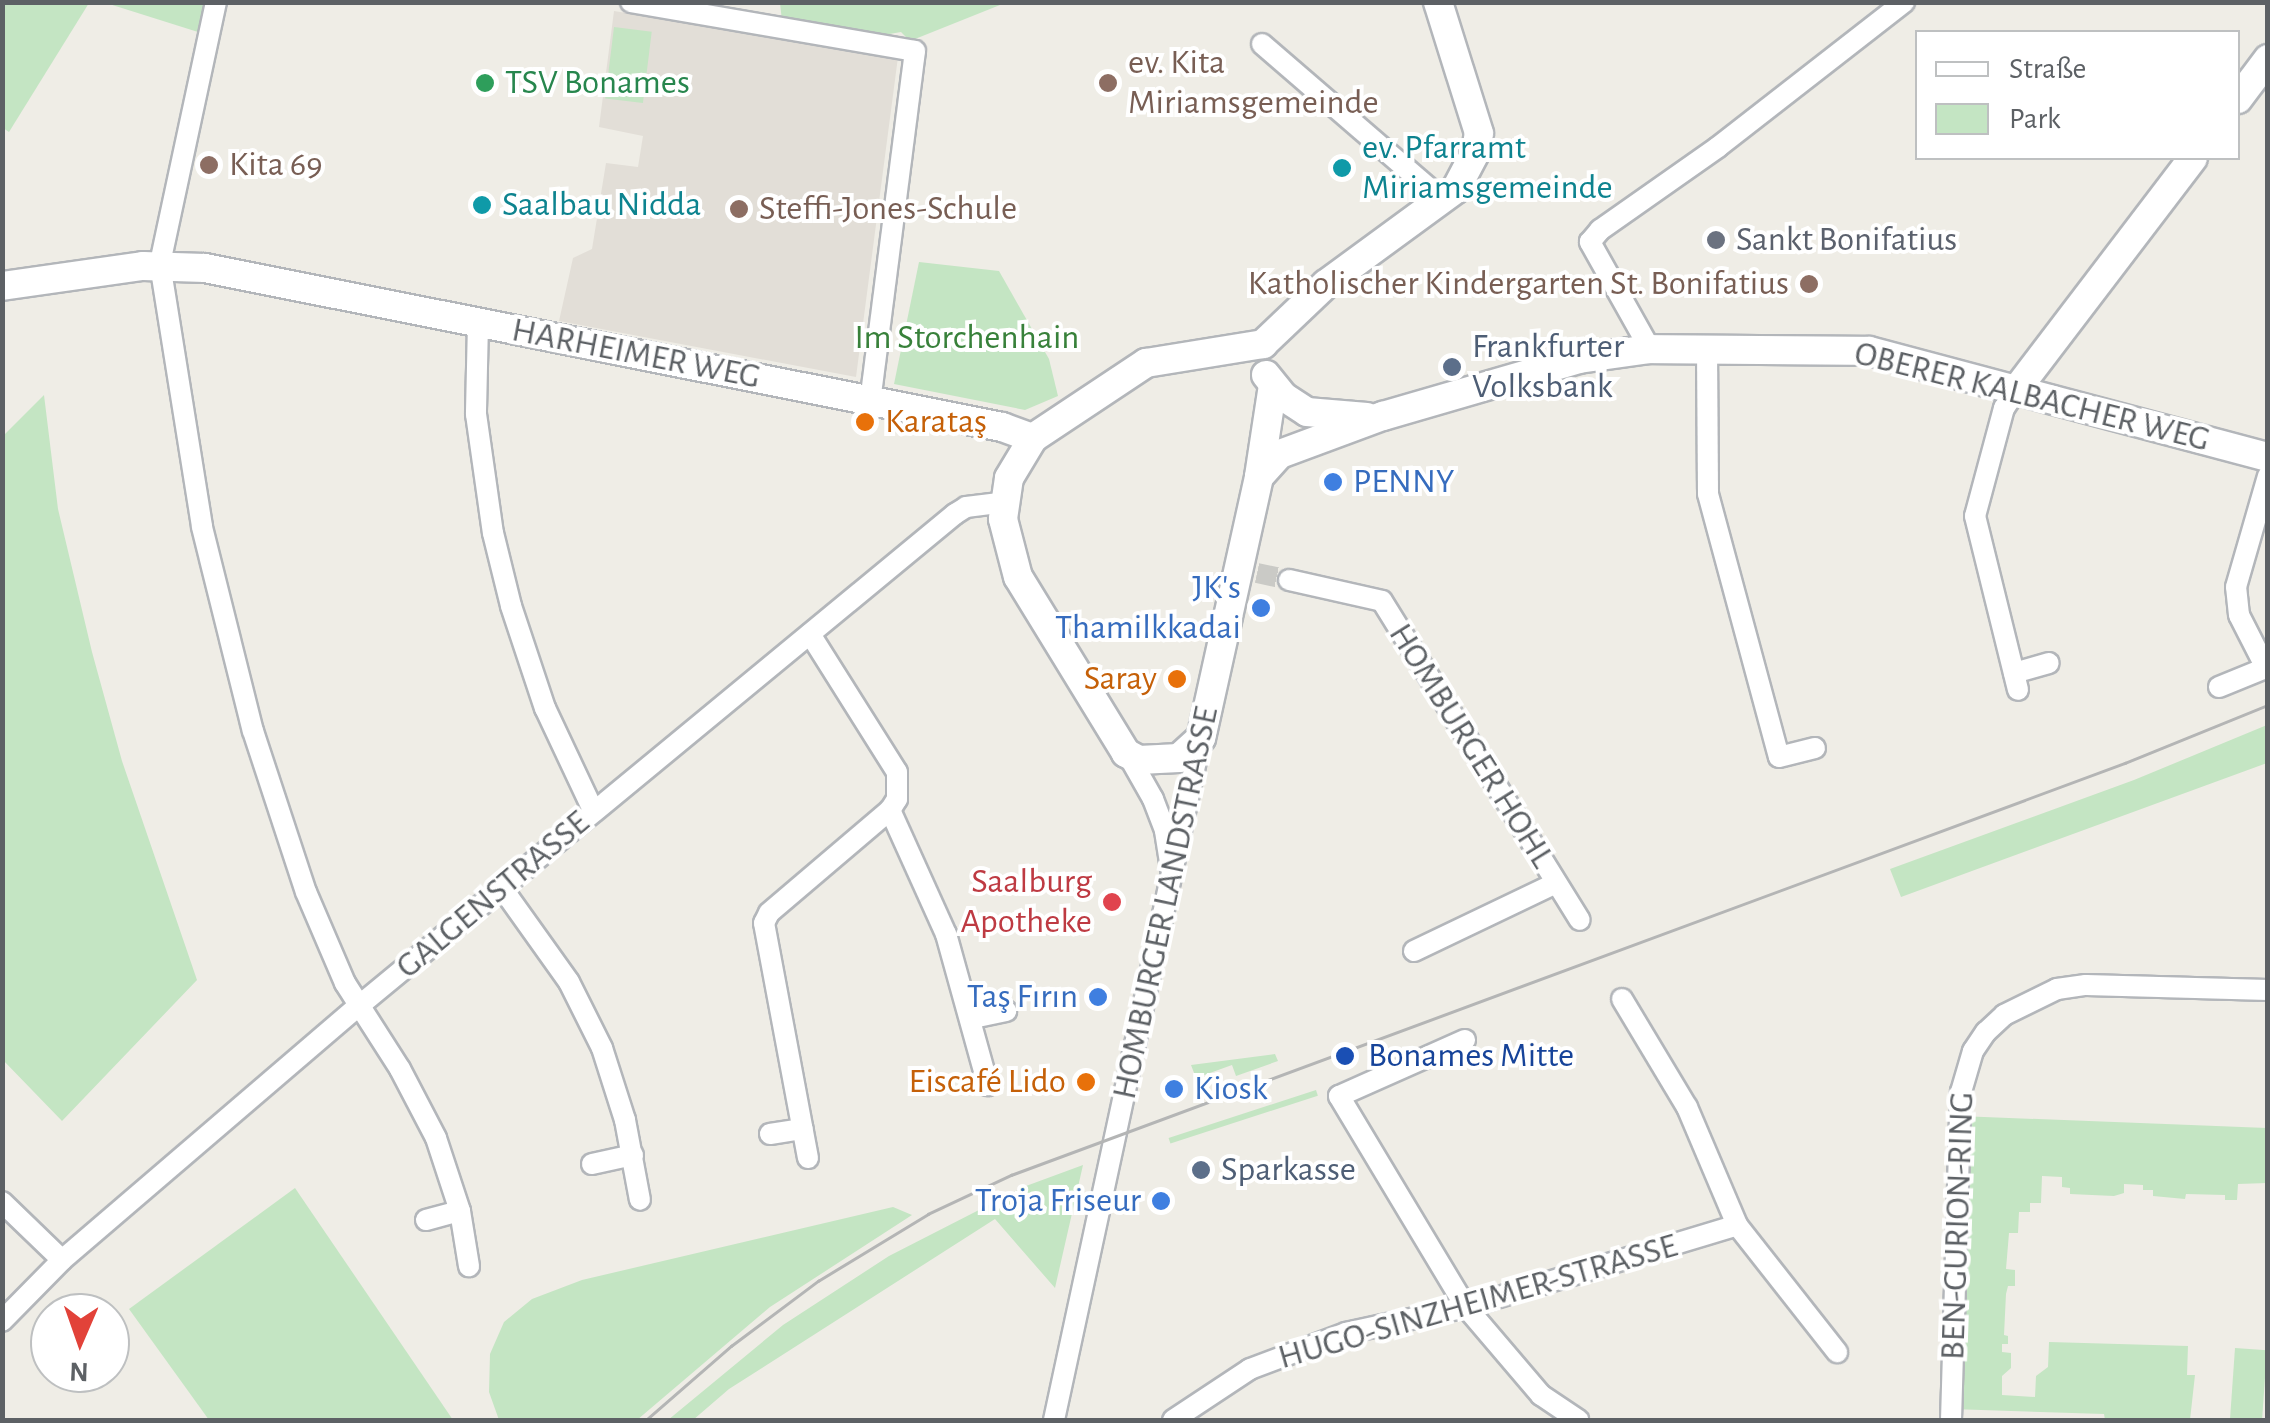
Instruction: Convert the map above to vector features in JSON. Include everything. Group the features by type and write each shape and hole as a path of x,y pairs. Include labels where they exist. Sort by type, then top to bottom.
{"street":[{"path":"216,2 160,264 189,458 226,634 306,892 331,956 421,1105 460,1211 469,1266"},
{"path":"631,2 915,51 870,403"},
{"path":"1172,876 1165,831 1126,753 1018,576 1004,536 1004,502 1019,456 1034,438 1146,363 1247,350 1278,334 1326,284 1444,200 1467,172 1479,133 1438,2"},
{"path":"1650,349 1590,242 1600,230 1718,147 1904,2"},
{"path":"1262,44 1444,200"},
{"path":"2240,96 2268,60"},
{"path":"2049,663 2016,682 1976,516 2004,408 2191,160"},
{"name":"HARHEIMER WEG","path":"2,286 160,264 205,268 1002,427 1034,438"},
{"path":"478,322 476,414 492,533 511,606 546,708 594,810"},
{"name":"OBERER KALBACHER WEG","path":"1259,477 1280,454 1384,416 1579,359 1650,349 1869,351 2268,457"},
{"path":"1708,349 1708,494 1779,757 1815,748"},
{"name":"OBERER KALBACHER WEG","path":"1247,350 1273,384 1307,412 1342,418 1384,416"},
{"name":"HOMBURGER LANDSTRASSE","path":"1054,1420 1200,738 1248,570 1273,384"},
{"path":"2218,687 2267,668 2239,615 2236,587 2268,476"},
{"name":"GALGENSTRASSE","path":"2,1321 62,1260 360,1005 955,514 966,507 1004,502"},
{"name":"HOMBURGER HOHL","path":"1289,580 1382,601 1580,920"},
{"path":"808,1158 764,924 769,913 890,810 897,799 896,772 810,634"},
{"path":"1126,753 1139,760 1167,761 1190,751 1200,738"},
{"path":"890,810 935,904 973,1018 988,1085"},
{"path":"1414,951 1556,883"},
{"path":"502,888 586,1011 615,1084 640,1200"},
{"name":"BEN-GURION-RING","path":"1951,1420 1961,1092 1973,1051 1986,1032 2004,1015 2058,989 2086,985 2268,990"},
{"path":"1622,999 1687,1107 1737,1226 1837,1352"},
{"path":"973,1018 1006,1011"},
{"path":"1465,1040 1339,1096 1466,1306 1541,1395 1578,1420"},
{"path":"770,1134 803,1128"},
{"path":"592,1164 632,1156"},
{"path":"2,1202 62,1260"},
{"path":"426,1220 460,1211"},
{"name":"HUGO-SINZHEIMER-STRASSE","path":"1174,1420 1266,1363 1346,1333 1466,1306 1737,1226"}],"shaded area":[{"name":"Steffi-Jones-Schule","path":"614,11 898,57 856,377 559,321 573,258 592,249 606,163 638,167 643,136 599,127"}],"green space":[{"path":"3,2 89,3 9,132 3,128"},
{"path":"106,3 206,3 198,32"},
{"path":"780,3 1005,3 910,41 901,32 878,36 782,21"},
{"path":"614,27 652,32 643,103 605,98"},
{"name":"Im Storchenhain","path":"919,262 999,271 1049,359 1058,396 1025,410 894,384"},
{"path":"44,395 58,509 92,652 122,761 197,980 62,1121 2,1059 3,436"},
{"path":"2267,725 2267,763 1901,897 1890,869 2134,780"},
{"path":"1275,1054 1278,1061 1236,1076 1232,1065 1196,1078 1191,1065"},
{"path":"1316,1090 1318,1096 1170,1144 1169,1138"},
{"path":"1959,1116 2267,1128 2267,1183 2238,1184 2237,1200 2225,1200 2225,1195 2186,1194 2185,1199 2153,1196 2153,1190 2143,1190 2143,1185 2124,1184 2124,1193 2114,1196 2070,1194 2070,1188 2062,1187 2062,1177 2042,1176 2041,1203 2030,1203 2030,1212 2019,1212 2018,1233 2009,1233 2006,1269 2015,1270 2015,1286 2008,1286 2006,1294 2004,1335 2008,1336 2008,1344 2002,1344 2002,1352 2011,1353 2011,1368 2002,1376 2002,1395 2035,1397 2036,1376 2048,1367 2049,1342 2188,1346 2187,1375 2195,1375 2190,1420 2105,1420 2104,1414 1951,1409"},
{"path":"1083,1165 1055,1288 995,1219 729,1389 693,1420 668,1420 783,1325 889,1256 1026,1186"},
{"path":"295,1188 453,1420 209,1420 130,1308"},
{"path":"893,1207 912,1215 770,1307 637,1420 499,1420 489,1392 490,1354 504,1322 532,1299 582,1280"},
{"path":"2235,1348 2267,1350 2262,1420 2230,1420"}],"tunnel":[{"path":"1257,573 1289,580"}],"tram line":[{"path":"646,1420 731,1346 818,1281 928,1214 1011,1175 2125,763 2268,705"}],"place":[{"name":"TSV Bonames","path":"485,83"},
{"name":"ev. Kita Miriamsgemeinde","path":"1108,83"},
{"name":"Kita 69","path":"209,165"},
{"name":"ev. Pfarramt Miriamsgemeinde","path":"1342,168"},
{"name":"Saalbau Nidda","path":"482,205"},
{"name":"Steffi-Jones-Schule","path":"739,209"},
{"name":"Sankt Bonifatius","path":"1716,240"},
{"name":"Katholischer Kindergarten St. Bonifatius","path":"1809,284"},
{"name":"Frankfurter Volksbank","path":"1452,367"},
{"name":"Karataş","path":"865,422"},
{"name":"PENNY","path":"1333,482"},
{"name":"JK's Thamilkkadai","path":"1261,608"},
{"name":"Saray","path":"1177,679"},
{"name":"Saalburg Apotheke","path":"1112,902"},
{"name":"Taş Fırın","path":"1098,997"},
{"name":"Bonames Mitte","path":"1345,1056"},
{"name":"Eiscafé Lido","path":"1086,1082"},
{"name":"Kiosk","path":"1174,1089"},
{"name":"Sparkasse","path":"1201,1170"},
{"name":"Troja Friseur","path":"1161,1201"}]}
